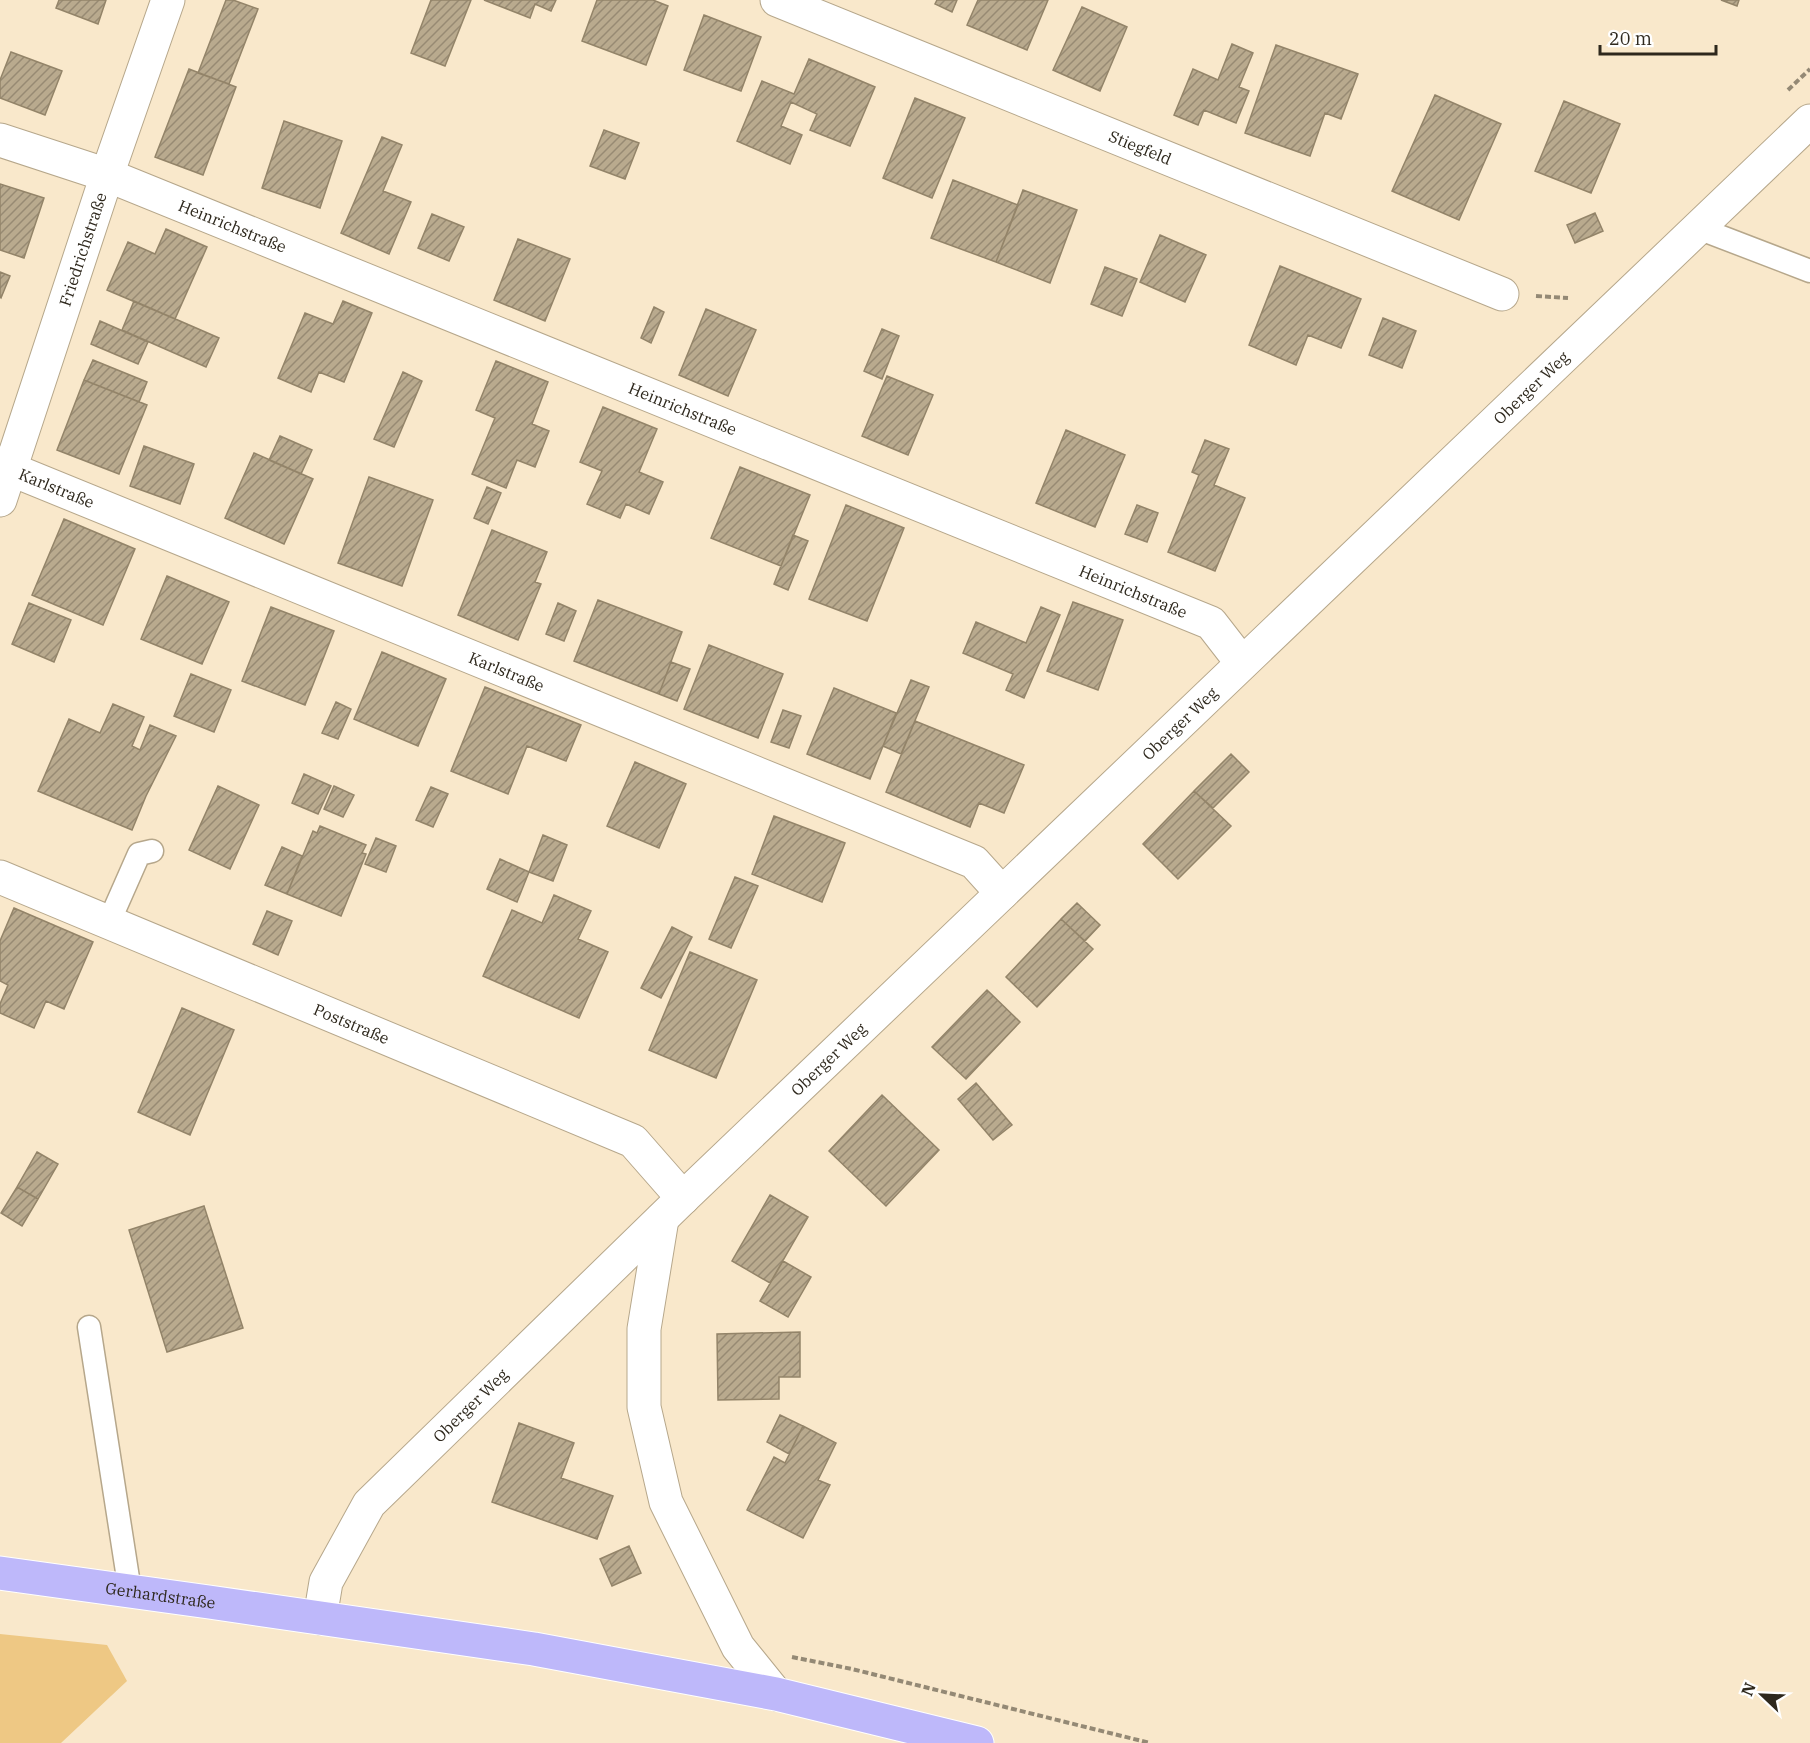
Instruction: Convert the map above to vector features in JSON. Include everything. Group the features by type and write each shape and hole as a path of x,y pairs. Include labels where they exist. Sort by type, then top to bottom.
{"main road":[{"name":"Gerhardstraße","path":"0,1573 534,1649 776,1694 977,1743"}],"street":[{"name":"Friedrichstraße","path":"0,500 5,466 168,0"},
{"name":"Stiegfeld","path":"777,0 1502,294"},
{"name":"Oberger Weg","path":"320,1618 326,1582 369,1504 672,1208 1810,121"},
{"name":"Heinrichstraße","path":"0,140 107,175 1211,623 1242,663"},
{"name":"Karlstraße","path":"5,466 974,862 1002,892"},
{"name":"Poststraße","path":"0,877 633,1141 672,1208"},
{"path":"672,1208 644,1329 644,1407 666,1502 738,1647 776,1694"}],"lane":[{"path":"1698,228 1810,271"},
{"path":"109,922 139,854 152,851"},
{"path":"89,1327 130,1591"}],"shaded area":[{"path":"0,1634 107,1645 127,1681 61,1743 0,1743"}],"building":[{"path":"59,0 106,0 98,24 56,8"},
{"path":"226,0 233,0 258,9 229,84 198,73"},
{"path":"431,0 471,0 445,66 411,53"},
{"path":"484,0 556,0 551,11 535,4 530,18"},
{"path":"597,0 653,0 668,6 646,65 582,41"},
{"path":"937,0 957,0 952,12 935,4"},
{"path":"978,0 1048,0 1027,50 967,25"},
{"path":"1721,0 1739,0 1737,6"},
{"path":"1082,7 1127,27 1100,91 1053,70"},
{"path":"704,15 761,37 741,91 684,70"},
{"path":"1232,44 1253,53 1239,87 1249,91 1236,123 1204,110 1198,125 1174,115 1193,69 1218,80"},
{"path":"1276,45 1358,74 1341,119 1325,113 1310,156 1245,133"},
{"path":"11,52 62,71 45,115 0,98 0,80"},
{"path":"809,59 875,87 850,146 810,130 817,114 791,102 781,126 802,135 790,164 737,141 762,81 794,94"},
{"path":"189,69 236,87 203,175 155,157"},
{"path":"1435,95 1501,124 1459,220 1392,191"},
{"path":"915,98 965,118 932,198 883,178"},
{"path":"1564,101 1620,124 1591,193 1535,171"},
{"path":"284,121 342,141 320,208 262,188"},
{"path":"604,130 639,143 625,179 590,166"},
{"path":"382,137 402,145 383,191 411,202 389,254 341,233"},
{"path":"953,180 1018,205 996,262 931,238"},
{"path":"0,184 44,198 24,258 0,250"},
{"path":"1023,190 1077,210 1050,283 996,262"},
{"path":"1595,213 1603,231 1575,243 1567,225"},
{"path":"432,214 464,227 449,261 418,248"},
{"path":"166,229 207,247 175,319 107,290 128,242 155,254"},
{"path":"1160,235 1206,255 1185,302 1140,282"},
{"path":"518,239 570,259 545,321 494,300"},
{"path":"1280,266 1361,299 1341,348 1308,335 1296,365 1249,345"},
{"path":"1105,267 1137,279 1122,316 1091,304"},
{"path":"0,272 10,276 1,298 0,297"},
{"path":"134,301 219,338 206,367 122,330"},
{"path":"343,301 372,313 344,382 319,372 311,392 278,378 305,313 333,324"},
{"path":"654,307 664,312 651,343 641,338"},
{"path":"706,309 756,330 728,396 679,375"},
{"path":"1383,318 1416,331 1402,368 1369,355"},
{"path":"100,321 148,342 138,364 91,344"},
{"path":"882,329 899,336 882,379 864,371"},
{"path":"93,360 147,382 139,402 84,380"},
{"path":"496,361 548,382 532,424 549,431 535,467 517,460 506,488 472,474 495,418 476,410"},
{"path":"403,372 422,381 394,447 374,439"},
{"path":"887,376 933,395 908,455 862,436"},
{"path":"84,380 147,405 119,474 57,450"},
{"path":"603,407 657,429 639,472 663,482 649,514 626,504 620,518 587,504 602,471 580,462"},
{"path":"1066,430 1125,455 1095,527 1036,503"},
{"path":"280,436 312,450 301,474 269,460"},
{"path":"1205,440 1229,449 1214,485 1245,498 1215,571 1168,552 1199,475 1192,472"},
{"path":"144,446 194,464 180,504 130,486"},
{"path":"254,453 313,479 284,544 225,518"},
{"path":"740,467 810,495 781,566 711,538"},
{"path":"369,477 433,500 402,586 338,563"},
{"path":"487,487 501,493 488,524 474,518"},
{"path":"846,505 904,528 867,621 809,599"},
{"path":"1137,505 1158,513 1147,542 1125,534"},
{"path":"64,519 135,549 103,625 32,595"},
{"path":"492,530 547,552 535,582 541,584 518,640 458,615"},
{"path":"793,535 808,541 788,590 774,584"},
{"path":"167,576 229,602 202,664 141,639"},
{"path":"598,600 682,632 659,694 574,661"},
{"path":"1073,602 1123,620 1098,690 1047,671"},
{"path":"29,603 71,620 54,662 12,644"},
{"path":"558,603 576,611 564,641 546,634"},
{"path":"271,607 334,631 305,705 242,681"},
{"path":"1041,607 1060,615 1024,698 1006,690 1013,674 963,653 976,622 1026,643"},
{"path":"709,645 783,674 758,738 684,709"},
{"path":"382,652 446,679 418,746 354,719"},
{"path":"671,662 690,669 677,701 659,694"},
{"path":"191,674 231,690 214,732 174,716"},
{"path":"911,680 929,687 901,754 883,746"},
{"path":"485,687 581,725 566,761 527,746 508,794 451,771"},
{"path":"834,688 896,713 870,779 807,754"},
{"path":"336,702 351,709 338,739 322,733"},
{"path":"113,704 144,717 132,746 140,750 150,725 176,736 132,830 38,791 69,719 100,733"},
{"path":"783,710 801,716 789,748 771,742"},
{"path":"915,721 1024,765 1004,813 979,803 970,827 886,792"},
{"path":"1231,754 1249,772 1213,808 1194,791"},
{"path":"635,762 686,784 659,848 607,826"},
{"path":"304,774 331,786 318,814 292,803"},
{"path":"218,786 259,805 230,869 189,850"},
{"path":"334,786 354,795 343,817 324,809"},
{"path":"431,787 448,794 433,827 416,820"},
{"path":"1194,791 1231,826 1178,879 1143,844"},
{"path":"774,816 845,843 822,902 752,874"},
{"path":"320,826 366,845 362,853 366,854 341,916 287,894 313,831 317,833"},
{"path":"543,835 567,845 553,881 529,872"},
{"path":"376,838 396,846 386,872 365,864"},
{"path":"282,847 302,856 287,894 265,885"},
{"path":"500,859 529,872 517,902 487,889"},
{"path":"735,877 758,886 731,948 709,939"},
{"path":"554,895 591,911 578,939 608,952 579,1018 483,976 512,910 542,923"},
{"path":"1077,903 1100,925 1085,941 1061,919"},
{"path":"14,908 93,942 64,1009 46,1001 34,1028 0,1013 0,1004 8,985 0,981 0,941"},
{"path":"267,911 292,921 278,955 253,944"},
{"path":"1061,919 1093,949 1037,1007 1006,977"},
{"path":"672,927 692,937 661,998 641,988"},
{"path":"690,952 757,980 716,1078 649,1050"},
{"path":"987,990 1020,1022 966,1079 932,1047"},
{"path":"182,1008 234,1030 190,1135 138,1112"},
{"path":"976,1083 1012,1125 993,1140 958,1099"},
{"path":"882,1095 939,1150 886,1206 829,1151"},
{"path":"37,1152 58,1164 38,1199 17,1187"},
{"path":"17,1187 38,1199 22,1226 1,1213"},
{"path":"770,1195 808,1217 770,1283 732,1261"},
{"path":"204,1206 243,1328 167,1352 129,1230"},
{"path":"783,1261 811,1277 788,1317 760,1301"},
{"path":"800,1332 800,1377 779,1377 779,1399 718,1400 717,1334"},
{"path":"780,1415 803,1426 789,1454 767,1442"},
{"path":"519,1423 574,1443 561,1478 613,1496 597,1539 492,1502"},
{"path":"803,1426 836,1443 818,1480 830,1485 803,1538 747,1510 774,1457 785,1463"},
{"path":"629,1546 641,1573 612,1586 600,1559"}]}
